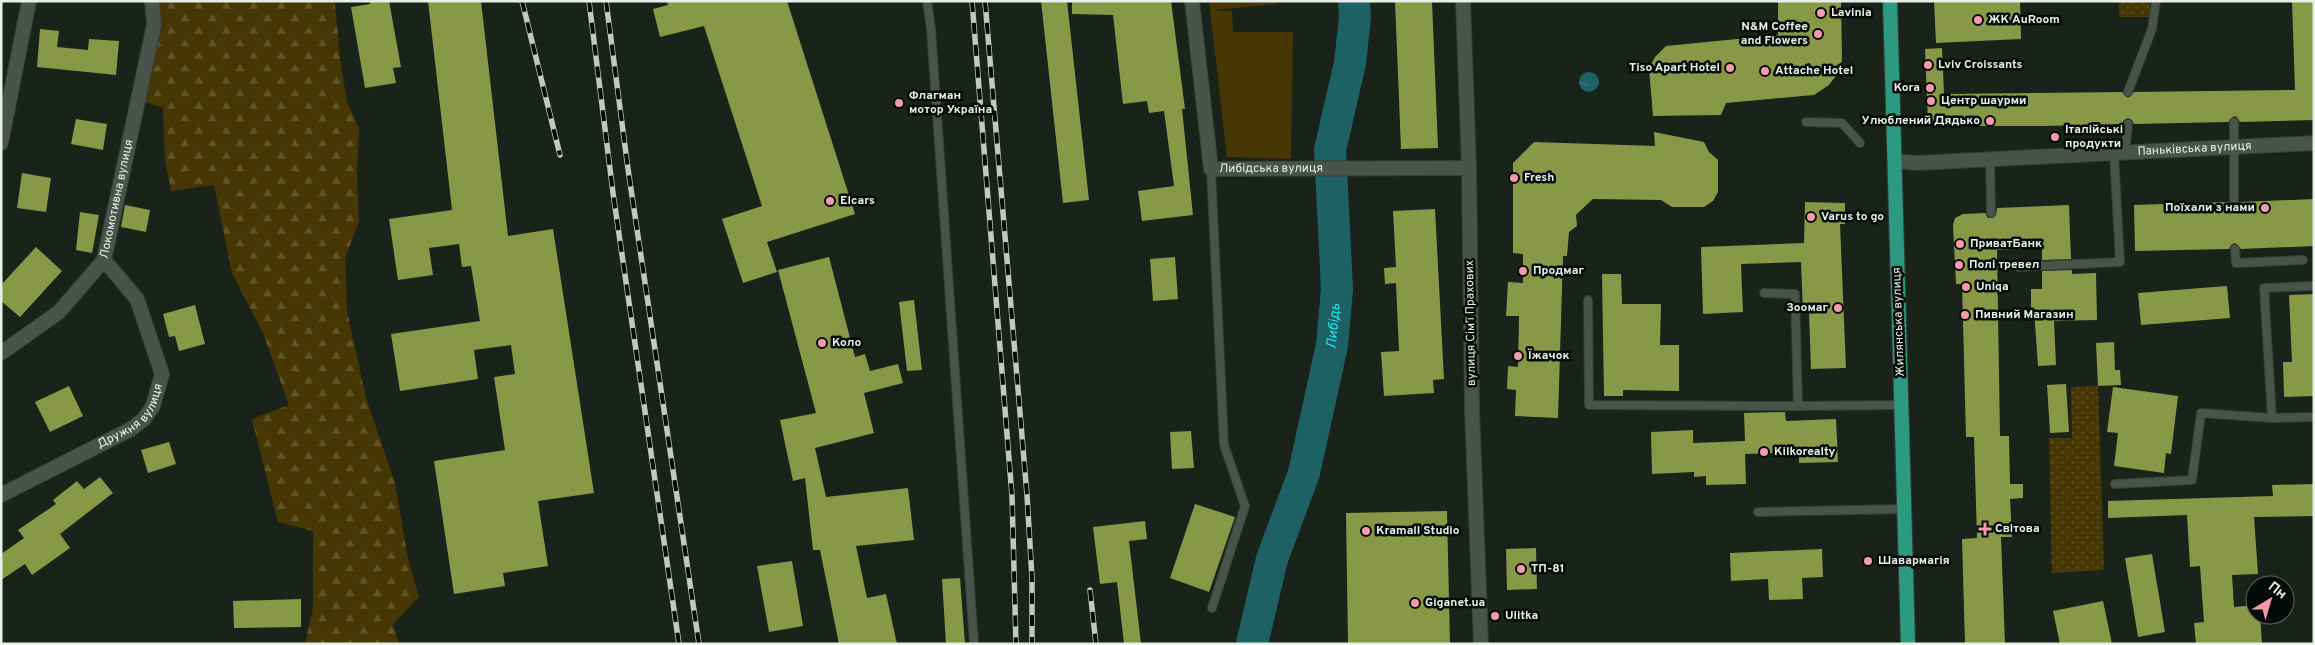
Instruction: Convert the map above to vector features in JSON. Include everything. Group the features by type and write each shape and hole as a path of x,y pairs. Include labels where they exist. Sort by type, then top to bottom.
{"main road":[{"name":"Жилянська вулиця","path":"1890,1 1908,644"}],"street":[{"path":"1,143 29,1"},
{"name":"Локомотивна вулиця","path":"3,348 59,312 104,260 154,25 152,1"},
{"name":"Либідська вулиця","path":"1192,1 1211,169 1469,168"},
{"name":"вулиця Сімʼї Прахових","path":"1464,1 1469,168 1472,410 1481,644"},
{"name":"Паньківська вулиця","path":"1895,161 1917,163 2314,143"},
{"name":"Дружня вулиця","path":"1,496 131,429 144,419 153,406 162,374 137,299 104,260"}],"lane":[{"path":"928,1 933,49 974,644"},
{"path":"2128,92 2152,29 2156,1"},
{"path":"1806,122 1842,123 1860,143"},
{"path":"2234,122 2234,202"},
{"path":"2018,268 2120,262 2120,153 2128,124"},
{"path":"1990,159 1991,213"},
{"path":"1211,169 1224,445 1244,506 1212,608"},
{"path":"2235,249 2236,263 2302,260"},
{"path":"2272,418 2264,288 2314,286"},
{"path":"1764,293 1795,294 1798,406"},
{"path":"1588,300 1589,405 1902,405"},
{"path":"2115,484 2192,480 2201,412 2272,418 2310,417"},
{"path":"1758,512 1905,509"}],"green space":[{"path":"152,1 334,1 347,102 359,128 357,175 359,222 345,258 347,311 366,398 395,483 408,559 419,597 393,624 399,644 305,644 313,608 313,531 278,522 252,419 289,405 263,333 232,273 214,185 171,191 165,160 163,108 138,100"},
{"path":"1209,1 1275,1 1276,4 1214,10 1232,11 1233,32 1293,32 1291,159 1227,157"},
{"path":"2119,1 2150,1 2149,17 2119,17"},
{"path":"2098,386 2104,570 2052,573 2049,438 2072,438 2071,387"}],"water":[{"path":"1585,72 1593,72 1599,78 1599,86 1593,92 1585,92 1579,86 1579,78"}],"building":[{"path":"370,1 389,1 401,67 393,68 396,83 365,88 351,7 370,4"},
{"path":"428,1 481,1 508,236 553,229 594,493 538,501 548,566 503,573 505,586 454,594 434,461 505,450 494,377 515,374 511,345 474,350 478,379 400,391 391,334 480,321 471,266 462,267 459,244 429,248 433,275 398,280 389,219 452,210"},
{"path":"667,1 787,1 855,214 767,242 777,272 743,283 722,219 762,206 704,26 660,37 653,9 668,5"},
{"path":"1041,1 1067,1 1089,200 1063,203"},
{"path":"1072,1 1171,1 1185,109 1182,109 1193,215 1142,221 1138,191 1174,186 1164,111 1149,113 1147,101 1123,104 1113,15 1072,14"},
{"path":"1395,1 1432,1 1438,148 1401,149"},
{"path":"1778,1 1841,1 1842,60 1838,73 1829,85 1814,95 1726,103 1721,115 1653,116 1649,68 1655,57 1666,46 1778,35"},
{"name":"ЖК AuRoom","path":"1934,1 2020,1 2021,39 1936,43"},
{"path":"2292,1 2314,1 2314,120 2240,122 2234,116 2228,122 2134,124 2128,118 2122,124 2046,126 1969,126 1969,119 1928,122 1925,49 1942,48 1944,94 2122,92 2128,98 2134,92 2295,90"},
{"path":"40,29 59,31 57,47 88,50 89,39 119,41 116,75 37,67"},
{"path":"76,119 107,124 103,150 71,144"},
{"path":"1654,132 1704,142 1709,152 1718,160 1718,192 1713,201 1704,207 1672,207 1661,200 1593,199 1576,215 1577,226 1569,232 1567,256 1563,256 1558,418 1515,416 1516,390 1507,389 1508,366 1518,367 1519,316 1506,316 1508,282 1523,283 1523,254 1513,253 1513,163 1534,142 1655,146"},
{"path":"22,173 51,178 46,212 17,208"},
{"path":"2314,199 2314,246 2241,249 2235,243 2229,249 2135,251 2134,205 2228,202 2234,208 2240,202"},
{"path":"1805,202 1845,203 1845,224 1840,224 1846,368 1811,369 1809,313 1803,313 1801,262 1741,264 1743,312 1703,314 1701,247 1804,243"},
{"path":"125,205 150,210 146,232 121,227"},
{"path":"2069,205 2071,259 2042,260 2042,248 1997,250 2000,436 2009,436 2010,484 2023,484 2023,498 2010,499 2012,537 2001,537 2005,644 1965,644 1962,539 1977,538 1974,437 1966,437 1962,284 1956,284 1953,225 1955,218 1963,214 1985,213 1988,218 1993,218 1996,215 1997,208"},
{"path":"1435,209 1444,379 1433,380 1434,393 1384,396 1381,352 1399,351 1396,283 1385,284 1384,268 1396,267 1393,211"},
{"path":"80,212 99,215 92,253 76,250"},
{"path":"36,247 62,271 20,317 1,301 1,285"},
{"path":"829,257 855,357 865,354 870,371 898,364 903,383 864,393 874,433 815,448 826,497 908,488 914,540 856,546 867,598 886,594 897,644 839,644 820,550 813,550 805,478 793,481 780,420 816,413 778,270"},
{"path":"1175,257 1178,299 1153,301 1150,259"},
{"path":"2072,270 2072,274 2096,273 2097,320 2054,321 2056,365 2038,366 2034,310 2031,310 2031,289 2042,289 2042,271"},
{"path":"1602,274 1621,274 1622,304 1661,304 1660,345 1679,345 1679,391 1623,390 1623,396 1604,396"},
{"path":"2227,286 2230,318 2141,325 2138,293"},
{"path":"2314,294 2314,396 2284,397 2283,362 2292,362 2289,295"},
{"path":"914,300 922,370 907,371 899,302"},
{"path":"195,305 205,344 179,351 175,336 169,337 163,314"},
{"path":"2114,342 2115,370 2120,370 2121,385 2098,386 2096,343"},
{"path":"2066,384 2069,432 2050,433 2047,385"},
{"path":"69,386 83,416 50,432 35,402"},
{"path":"2113,387 2178,396 2171,454 2166,453 2164,473 2114,466 2118,433 2107,432"},
{"path":"1785,412 1786,421 1836,419 1838,462 1799,463 1799,456 1784,456 1784,453 1745,454 1746,484 1706,485 1706,476 1694,477 1694,472 1652,474 1651,432 1693,430 1693,443 1745,441 1744,413"},
{"path":"1191,431 1194,468 1172,469 1170,432"},
{"path":"169,442 176,464 148,473 141,450"},
{"path":"100,477 113,493 60,534 70,548 32,575 25,564 1,580 1,554 24,538 18,530 56,504 53,500 77,481 84,489"},
{"path":"2314,484 2314,516 2254,517 2258,574 2232,575 2234,607 2245,606 2245,625 2261,625 2262,644 2196,644 2194,623 2204,622 2200,566 2190,567 2187,515 2108,518 2108,501 2273,496 2272,485"},
{"path":"1195,504 1235,517 1209,592 1170,578"},
{"path":"1447,511 1450,644 1348,644 1346,513"},
{"path":"1145,521 1147,539 1129,541 1141,644 1124,644 1117,582 1100,584 1093,527"},
{"name":"ТП-81","path":"1536,548 1537,589 1507,590 1506,549"},
{"path":"1822,549 1823,577 1802,578 1803,599 1769,600 1768,579 1731,581 1730,553"},
{"path":"2152,554 2165,632 2138,637 2125,558"},
{"path":"792,561 803,626 769,632 757,566"},
{"path":"960,578 965,644 946,644 942,579"},
{"path":"301,599 301,627 234,628 233,601"},
{"path":"2103,601 2112,644 2060,644 2053,611"}],"waterway":[{"name":"Либідь","path":"1252,644 1272,559 1304,473 1332,345 1337,289 1330,150 1350,63 1355,17 1354,1"}],"railway":[{"path":"522,1 560,155"},
{"path":"589,1 613,193 679,644"},
{"path":"606,1 628,169 699,644"},
{"path":"972,1 1012,496 1016,644"},
{"path":"985,1 1027,495 1032,578 1032,644"},
{"path":"1090,590 1096,644"}],"place":[{"name":"Lavinia","path":"1821,13"},
{"name":"ЖК AuRoom","path":"1978,20"},
{"name":"N&M Coffee and Flowers","path":"1818,34"},
{"name":"Lviv Croissants","path":"1928,65"},
{"name":"Tiso Apart Hotel","path":"1730,68"},
{"name":"Attache Hotel","path":"1765,71"},
{"name":"Kora","path":"1930,88"},
{"name":"Центр шаурми","path":"1931,101"},
{"name":"Флагман мотор Україна","path":"899,103"},
{"name":"Улюблений Дядько","path":"1990,121"},
{"name":"Італійські продукти","path":"2055,137"},
{"name":"Fresh","path":"1514,178"},
{"name":"Elcars","path":"830,201"},
{"name":"Поїхали з нами","path":"2265,208"},
{"name":"Varus to go","path":"1811,217"},
{"name":"ПриватБанк","path":"1960,244"},
{"name":"Полі тревел","path":"1959,265"},
{"name":"Продмаг","path":"1523,271"},
{"name":"Uniqa","path":"1966,287"},
{"name":"Зоомаг","path":"1838,308"},
{"name":"Пивний Магазин","path":"1965,315"},
{"name":"Коло","path":"822,343"},
{"name":"Їжачок","path":"1518,356"},
{"name":"Kilkorealty","path":"1764,452"},
{"name":"Світова","path":"1985,529"},
{"name":"Kramall Studio","path":"1366,531"},
{"name":"Шавармагія","path":"1868,561"},
{"name":"ТП-81","path":"1521,569"},
{"name":"Giganet.ua","path":"1415,603"},
{"name":"Ulitka","path":"1495,616"}]}
